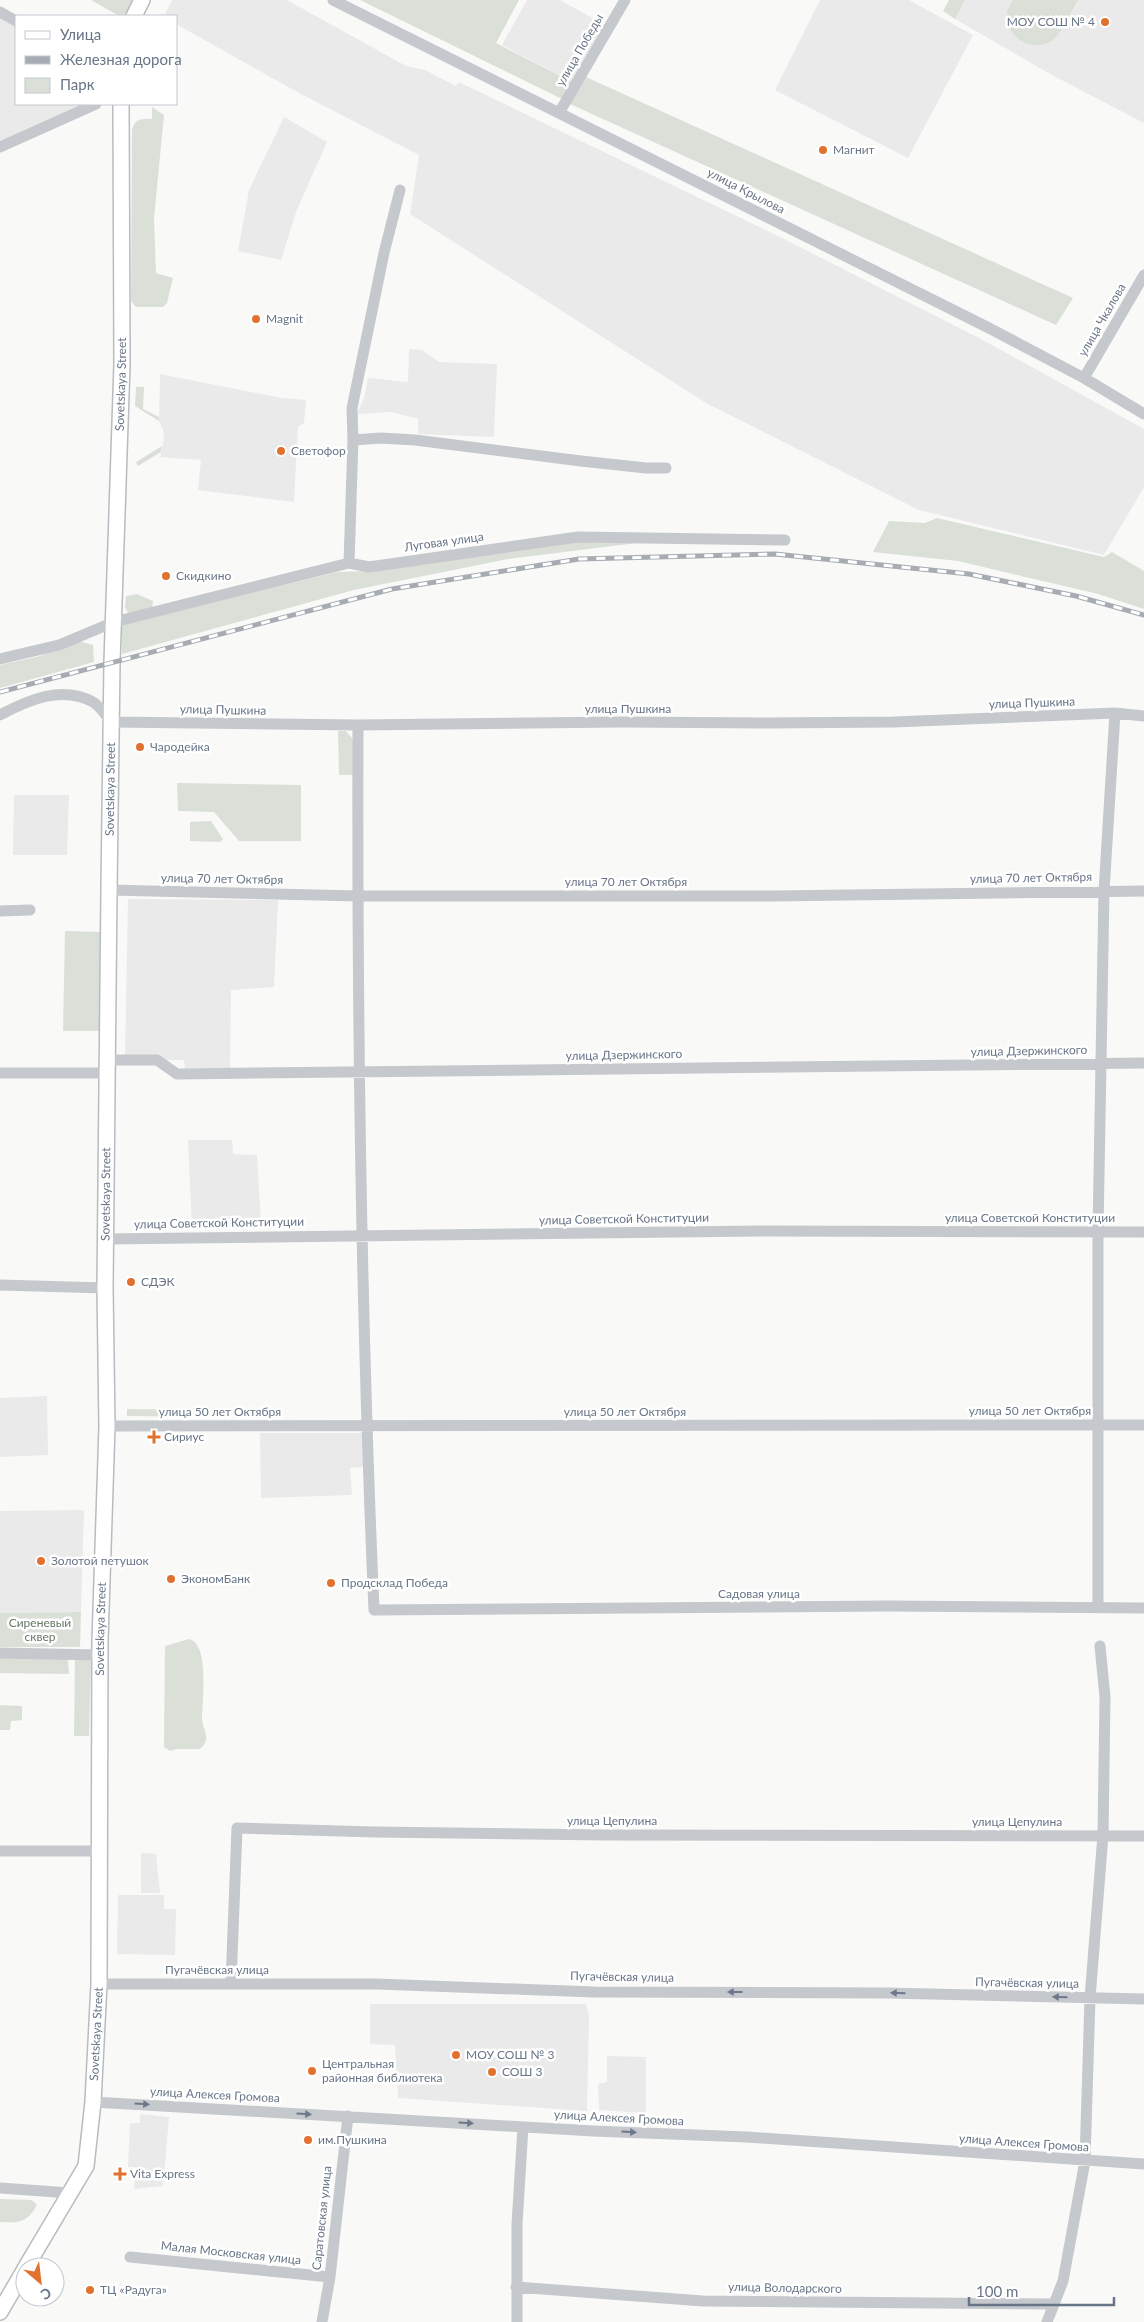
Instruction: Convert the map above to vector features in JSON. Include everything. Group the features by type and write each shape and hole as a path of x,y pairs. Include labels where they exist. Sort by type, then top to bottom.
{"main road":[{"path":"134,15 142,0"},
{"name":"Sovetskaya Street","path":"32,2257 86,2166 93,2102 99,1984 99,1655 107,1426 105,1239 109,890 114,622 122,364 121,105"},
{"name":"Sovetskaya Street","path":"0,2312 15,2287"}],"street":[{"name":"улица Крылова","path":"332,0 1084,378 1144,414"},
{"name":"улица Победы","path":"559,113 625,0"},
{"path":"0,12 15,20"},
{"path":"0,147 94,105"},
{"path":"349,563 353,440 352,408 384,253 400,190"},
{"name":"улица Чкалова","path":"1084,378 1144,275"},
{"path":"353,440 381,438 415,440 571,460 646,468 666,468"},
{"name":"Луговая улица","path":"0,659 59,645 114,622 349,563 369,567 578,537 785,540"},
{"path":"0,715 25,702 47,696 72,694 94,703 112,722"},
{"path":"1098,1607 1098,1232 1104,891 1115,713"},
{"name":"улица Пушкина","path":"112,722 358,725 894,722 1115,713 1144,716"},
{"path":"358,725 359,1072 366,1427"},
{"name":"улица 70 лет Октября","path":"109,890 358,896 773,896 1144,891"},
{"path":"0,911 30,910"},
{"name":"улица Дзержинского","path":"0,1072 108,1066 157,1060 177,1074 1144,1063"},
{"name":"улица Советской Конституции","path":"105,1239 760,1231 1144,1232"},
{"path":"0,1285 105,1288"},
{"name":"улица 50 лет Октября","path":"107,1426 1144,1425"},
{"name":"Садовая улица","path":"366,1427 374,1610 888,1606 1144,1608"},
{"path":"1047,2322 1063,2281 1085,2162 1090,1998 1103,1835 1105,1697 1100,1646"},
{"path":"0,1653 99,1655"},
{"name":"улица Цепулина","path":"231,1984 237,1828 375,1832 587,1834 1144,1836"},
{"path":"0,1852 100,1851"},
{"name":"Пугачёвская улица","path":"99,1984 378,1984 594,1992 877,1993 1144,1999"},
{"name":"улица Алексея Громова","path":"93,2102 747,2138 1085,2162 1144,2164"},
{"name":"Саратовская улица","path":"322,2322 330,2277 348,2116"},
{"path":"517,2322 517,2224 524,2127"},
{"path":"0,2188 70,2193"},
{"name":"Малая Московская улица","path":"130,2257 330,2277"},
{"name":"улица Володарского","path":"516,2287 703,2301 1053,2304"}],"shaded area":[{"path":"172,0 287,0 406,66 425,70 456,86 459,82 778,236 981,339 1144,429 1144,487 1104,555 919,510 706,403 410,214 419,155 299,93 178,25 178,15 164,15"},
{"path":"527,0 560,0 605,25 572,82 502,45"},
{"path":"820,0 909,0 973,35 908,158 775,90"},
{"path":"965,0 1144,0 1144,123 1052,75 955,19"},
{"path":"0,17 15,26 15,105 82,105 0,141"},
{"path":"284,117 327,142 296,212 281,260 238,251 249,190"},
{"path":"409,349 422,350 439,362 497,364 494,437 418,434 418,419 391,412 357,414 364,398 368,378 408,382"},
{"path":"160,374 282,398 306,400 304,423 298,427 294,502 198,490 201,460 160,457 164,439 159,421"},
{"path":"14,795 69,795 67,855 13,855"},
{"path":"128,899 278,900 274,987 231,990 230,1068 185,1068 184,1060 125,1060"},
{"path":"188,1140 232,1140 233,1154 257,1155 261,1224 192,1227"},
{"path":"47,1396 48,1455 0,1457 0,1398"},
{"path":"260,1433 363,1433 363,1467 350,1468 352,1495 261,1498"},
{"name":"Золотой петушок","path":"84,1510 81,1612 0,1613 0,1511"},
{"path":"141,1853 156,1854 160,1893 141,1893"},
{"path":"118,1895 164,1895 164,1909 176,1909 175,1955 117,1954"},
{"name":"СОШ 3","path":"370,2004 586,2004 589,2016 587,2111 398,2098 395,2045 370,2044"},
{"path":"607,2056 646,2057 646,2113 599,2110 598,2084 607,2082"},
{"path":"140,2114 169,2117 163,2186 134,2189 135,2167 128,2167 130,2123 140,2123"}],"green space":[{"path":"91,0 135,0 127,15 117,15"},
{"path":"360,0 519,0 496,43 572,82 562,99"},
{"path":"949,0 965,0 955,19 943,11"},
{"path":"1013,0 1078,0 1056,37 1040,45 1032,45 1016,37 1011,31 1007,14"},
{"path":"586,77 1073,298 1056,325 570,104"},
{"path":"152,107 164,115 154,218 156,273 173,278 167,303 163,307 136,307 131,301 132,129 139,120 152,119"},
{"path":"136,387 144,387 143,409 159,417 159,421 135,406"},
{"path":"162,446 161,452 138,466 136,462"},
{"path":"937,518 1104,557 1112,552 1144,571 1144,609 1098,594 958,561 873,552 889,521 925,523"},
{"path":"579,542 637,543 508,559 354,590 122,654 122,625 337,572 367,571"},
{"path":"137,594 153,601 152,609 128,613 125,607 126,596"},
{"path":"78,641 93,645 94,662 0,688 0,665 40,656"},
{"path":"338,731 346,731 352,738 354,775 339,775"},
{"path":"177,783 301,785 301,841 239,841 214,812 178,811"},
{"path":"211,821 223,839 220,842 190,841 190,822"},
{"path":"65,931 100,932 100,1031 63,1031"},
{"path":"127,1409 211,1410 211,1417 127,1416"},
{"name":"Сиреневый сквер","path":"81,1612 80,1647 0,1647 0,1613"},
{"path":"189,1639 196,1643 202,1662 202,1720 206,1740 200,1749 177,1749 170,1751 164,1747 165,1646"},
{"path":"75,1656 91,1657 89,1736 74,1736"},
{"path":"0,1657 68,1659 69,1674 0,1673"},
{"path":"0,1705 22,1706 22,1720 11,1721 10,1730 0,1730"},
{"path":"0,2199 32,2200 37,2205 30,2215 22,2221 0,2222"}],"railway":[{"path":"0,692 392,589 579,559 775,554 969,574 1076,596 1144,615"}],"place":[{"name":"МОУ СОШ № 4","path":"1105,22"},
{"name":"Магнит","path":"823,150"},
{"name":"Magnit","path":"256,319"},
{"name":"Светофор","path":"281,451"},
{"name":"Скидкино","path":"166,576"},
{"name":"Чародейка","path":"140,747"},
{"name":"СДЭК","path":"131,1282"},
{"name":"Сириус","path":"154,1437"},
{"name":"Золотой петушок","path":"41,1561"},
{"name":"ЭкономБанк","path":"171,1579"},
{"name":"Продсклад Победа","path":"331,1583"},
{"name":"МОУ СОШ № 3","path":"456,2055"},
{"name":"Центральная районная библиотека","path":"312,2071"},
{"name":"СОШ 3","path":"492,2072"},
{"name":"им.Пушкина","path":"308,2140"},
{"name":"Vita Express","path":"120,2174"},
{"name":"ТЦ «Радуга»","path":"90,2290"}]}
